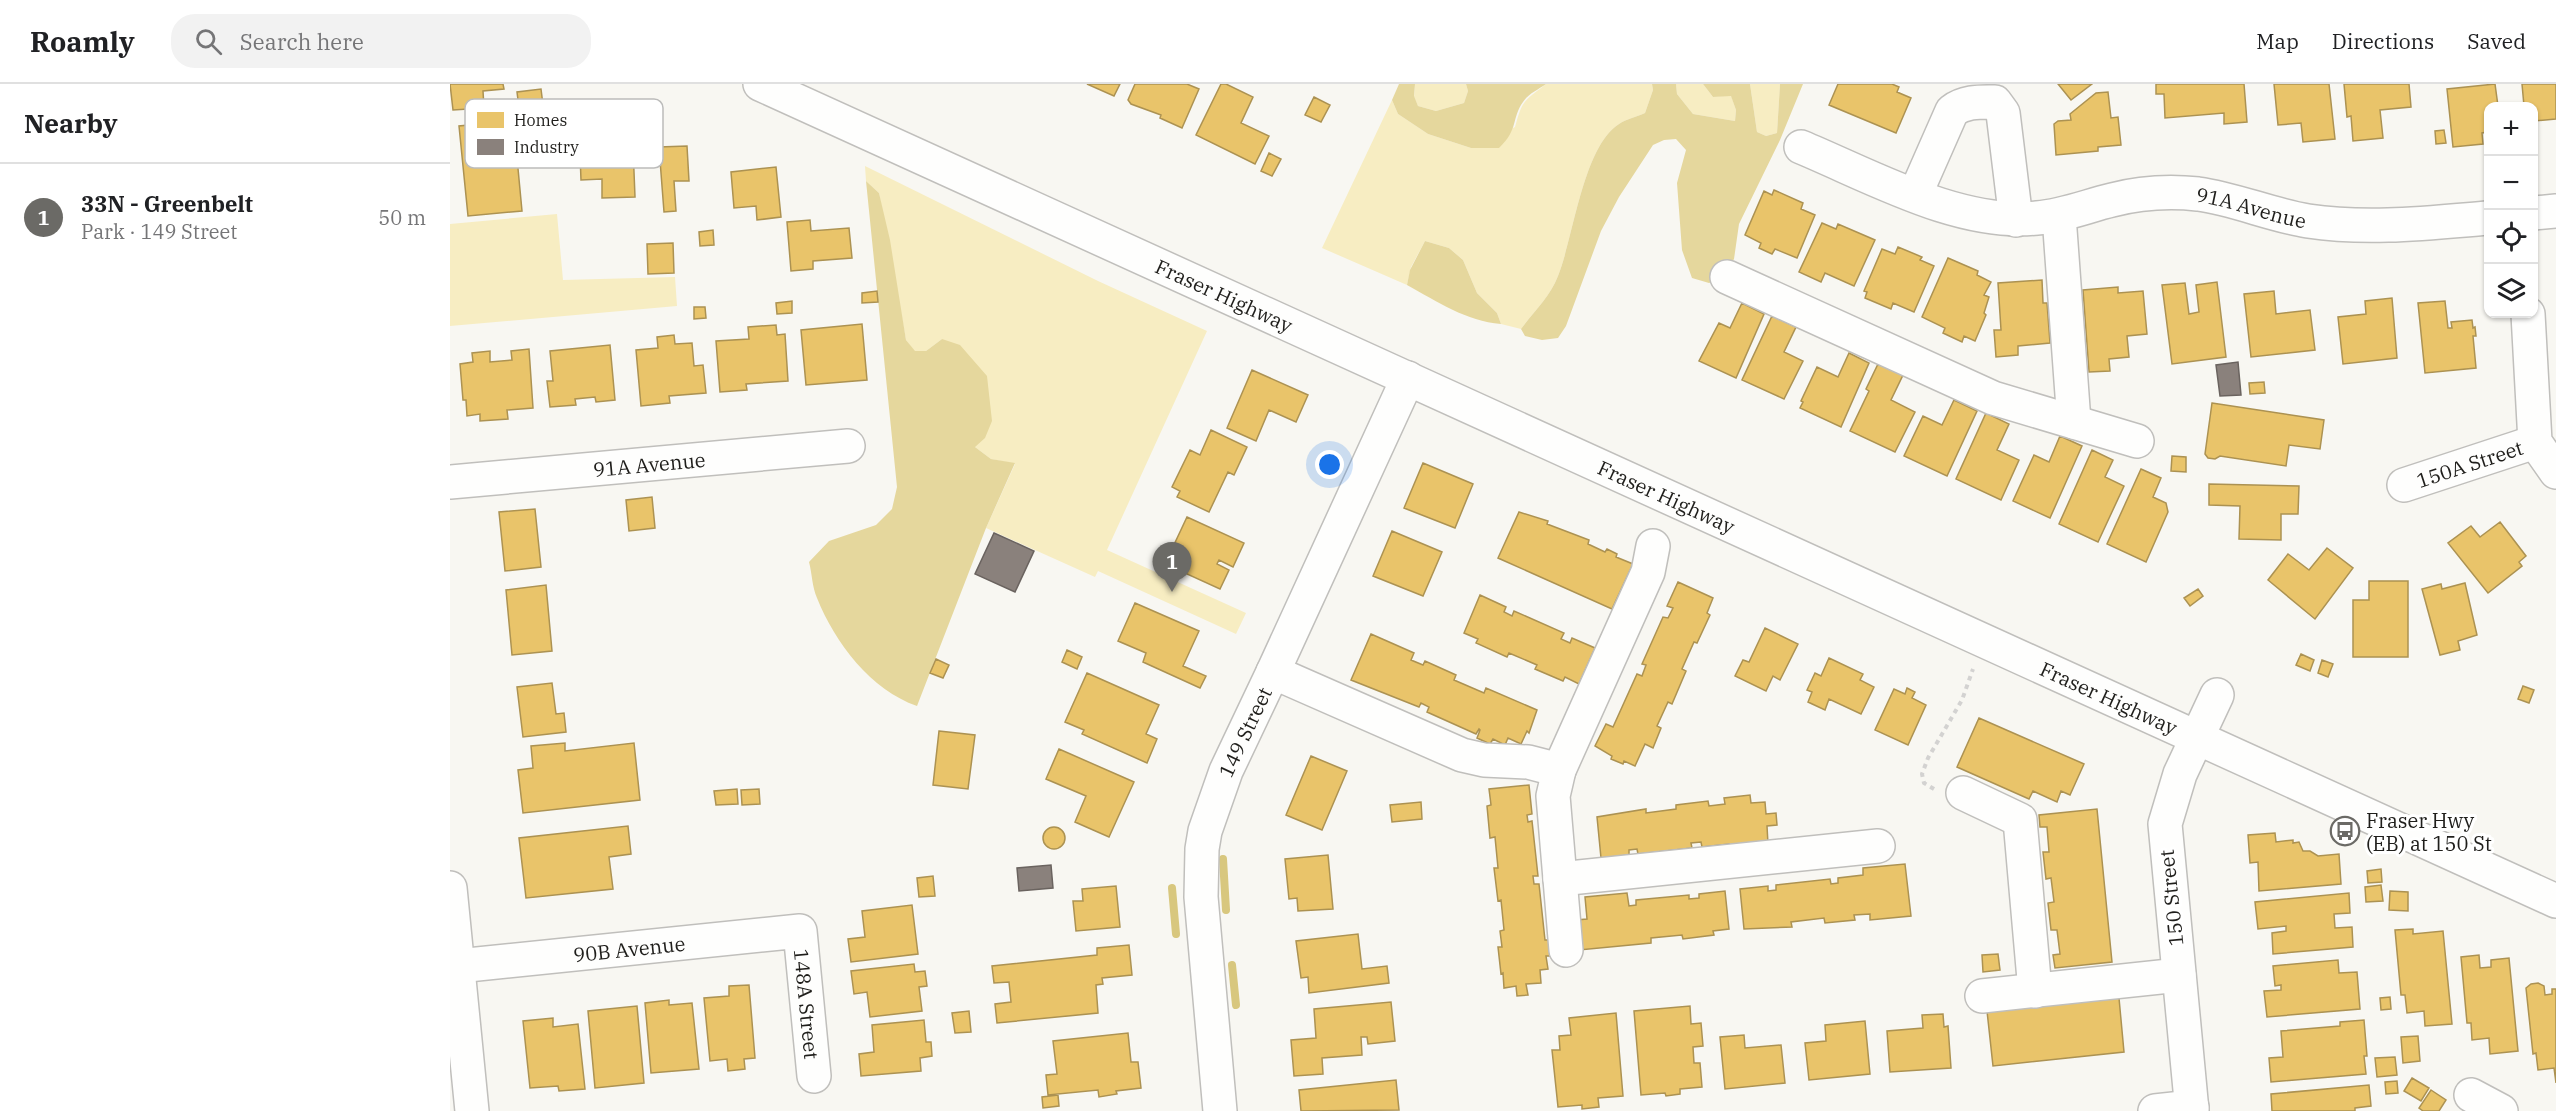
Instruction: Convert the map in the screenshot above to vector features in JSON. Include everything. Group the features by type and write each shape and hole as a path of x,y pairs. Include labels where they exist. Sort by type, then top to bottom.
{"street":[{"name":"Fraser Highway","path":"768,87 2556,901"},
{"path":"1915,195 1952,111 1968,103 1995,102 2003,113 2016,220"},
{"name":"91A Avenue","path":"1802,147 1915,195 1972,214 2016,220 2059,216 2112,200 2162,192 2197,194 2306,220 2343,225 2398,226 2484,218"},
{"path":"2538,213 2556,211"},
{"path":"2059,216 2074,422"},
{"path":"1727,277 1993,398 2137,441"},
{"name":"150A Street","path":"2528,318 2535,442 2556,472"},
{"name":"149 Street","path":"1220,1111 1202,914 1202,849 1211,810 1226,771 1408,378"},
{"name":"150A Street","path":"2404,485 2535,442"},
{"name":"91A Avenue","path":"450,482 848,446"},
{"path":"1566,950 1553,796 1559,770 1648,572 1653,546"},
{"path":"1273,672 1462,754 1484,760 1528,762 1559,770"},
{"name":"150 Street","path":"2192,1109 2165,824 2180,774 2217,695"},
{"path":"1963,793 2020,820 2036,990"},
{"path":"1560,879 1878,846"},
{"path":"450,888 472,1111"},
{"name":"90B Avenue","path":"458,966 800,931"},
{"name":"148A Street","path":"800,931 814,1076"},
{"path":"1982,996 2179,975"},
{"path":"2471,1095 2502,1111"},
{"path":"2155,1111 2192,1109"}],"path":[{"path":"1963,793 1945,794 1924,783 1922,774 1931,753 1962,700 1973,669"}],"shaded area":[{"path":"1399,84 1415,84 1414,96 1418,106 1436,111 1464,103 1468,91 1466,84 1546,84 1525,99 1519,108 1510,135 1499,148 1471,148 1428,134 1398,114 1392,100"},
{"path":"1415,84 1466,84 1468,91 1464,103 1436,111 1418,106 1414,97"},
{"path":"1546,84 1652,84 1653,90 1645,113 1619,124 1607,135 1597,152 1581,194 1555,284 1521,329 1501,324 1497,313 1477,293 1463,260 1449,248 1425,241 1411,267 1407,285 1322,248 1392,100 1398,114 1428,134 1471,148 1515,127 1525,101"},
{"path":"1652,84 1676,84 1677,94 1693,114 1735,121 1736,110 1731,96 1713,97 1703,84 1750,84 1757,132 1766,136 1777,133 1780,84 1803,84 1780,140 1739,224 1734,259 1722,279 1709,283 1692,278 1682,250 1677,183 1686,150 1676,139 1664,140 1653,145 1619,197 1601,231 1566,326 1558,338 1542,340 1525,336 1521,329 1555,284 1588,172 1597,152 1607,135 1619,124 1645,113 1653,90"},
{"path":"1676,84 1703,84 1713,97 1731,95 1736,110 1735,121 1693,114 1677,94"},
{"path":"1750,84 1780,84 1777,133 1766,136 1757,132"},
{"path":"865,166 1098,281 1207,331 1107,550 1246,613 1236,634 1098,571 1095,577 986,528 1015,464 991,459 975,447 942,339 926,351 914,351 906,340 879,193 866,181"},
{"path":"866,181 879,193 890,240 906,340 915,351 926,351 942,339 960,345 987,376 992,421 985,438 975,447 991,459 1015,463 986,528 917,706 884,689 856,663 844,648 817,598 809,562 829,541 876,525 892,509 897,487"},
{"path":"557,214 563,280 675,277 677,306 450,326 450,224"},
{"path":"1425,241 1449,248 1463,260 1477,293 1497,313 1501,324 1464,315 1407,285 1410,270"}],"building: Homes":[{"path":"450,84 503,84 504,89 483,91 483,99 465,99 465,109 453,110"},
{"path":"1087,84 1120,84 1114,96"},
{"path":"1135,84 1187,84 1199,89 1182,128 1160,118 1161,115 1131,104 1128,100"},
{"path":"1221,84 1226,84 1253,97 1241,123 1269,136 1255,164 1196,135"},
{"path":"1838,84 1892,84 1899,87 1897,92 1911,98 1896,133 1829,105"},
{"path":"2058,84 2092,84 2071,100"},
{"path":"2156,84 2244,84 2247,122 2224,124 2224,113 2165,118 2164,94 2156,94"},
{"path":"2274,84 2329,84 2335,139 2303,142 2301,123 2278,125"},
{"path":"2344,84 2409,84 2411,107 2380,110 2383,138 2353,141 2351,116 2347,117"},
{"path":"2495,84 2497,102 2484,102 2483,144 2453,147 2447,89"},
{"path":"2522,84 2556,84 2556,119 2538,121 2538,102 2524,102"},
{"path":"541,89 542,99 518,99 517,92"},
{"path":"2108,92 2111,118 2118,117 2121,145 2098,147 2098,151 2056,155 2054,124 2058,121 2071,120 2070,114 2096,93"},
{"path":"1314,97 1330,105 1321,122 1305,115"},
{"path":"465,125 465,168 518,168 522,211 468,216 459,126"},
{"path":"2444,130 2446,143 2436,144 2435,131"},
{"path":"687,146 689,181 674,181 676,211 664,212 661,168 663,168 663,147"},
{"path":"1269,153 1281,159 1272,176 1261,171"},
{"path":"776,167 781,217 757,220 756,206 734,208 731,172"},
{"path":"581,168 634,168 635,197 602,198 602,179 581,180"},
{"path":"1774,190 1803,203 1801,209 1815,215 1797,258 1775,249 1772,254 1759,248 1761,243 1745,235 1764,191 1772,195"},
{"path":"810,220 811,231 849,228 852,258 813,261 813,269 791,271 787,222"},
{"path":"1822,223 1836,229 1838,224 1875,240 1854,286 1825,273 1821,282 1799,272"},
{"path":"713,230 714,245 700,246 699,232"},
{"path":"673,243 674,273 648,274 647,244"},
{"path":"1898,247 1922,257 1920,260 1934,266 1914,312 1893,303 1891,309 1865,298 1867,292 1864,291 1882,249 1895,254"},
{"path":"1948,258 1978,271 1977,275 1991,282 1984,295 1989,297 1984,313 1986,315 1975,341 1964,336 1962,342 1943,333 1945,328 1922,317"},
{"path":"2042,280 2043,303 2047,303 2050,343 2018,346 2018,355 1996,357 1994,330 2001,330 1998,283"},
{"path":"2217,282 2226,357 2172,364 2162,285 2185,283 2189,314 2199,312 2196,285"},
{"path":"2118,287 2118,293 2143,291 2147,334 2127,336 2129,357 2109,359 2110,371 2089,372 2083,290"},
{"path":"877,291 878,302 862,303 862,293"},
{"path":"2274,291 2276,314 2310,310 2315,350 2251,357 2244,294"},
{"path":"2392,298 2397,358 2343,364 2338,317 2366,314 2365,301"},
{"path":"792,301 792,313 777,314 776,303"},
{"path":"2445,301 2448,328 2452,328 2451,322 2472,320 2476,336 2473,336 2476,368 2425,373 2418,303"},
{"path":"1742,303 1764,314 1736,378 1699,361 1719,323 1730,328"},
{"path":"694,307 705,307 706,318 694,319"},
{"path":"1772,316 1796,327 1784,352 1803,361 1784,399 1742,380"},
{"path":"862,324 867,380 806,385 801,330"},
{"path":"776,325 777,335 785,334 788,381 746,384 747,390 720,392 716,341 749,339 748,327"},
{"path":"674,335 675,344 692,343 694,366 703,365 706,393 669,396 670,403 641,406 636,350 658,348 657,337"},
{"path":"610,345 615,400 596,402 595,397 575,399 576,405 550,407 547,381 553,381 550,351"},
{"path":"529,349 533,408 507,410 508,419 480,421 480,414 467,416 466,400 463,400 460,364 473,362 472,353 490,351 490,362 512,360 511,351"},
{"path":"1849,353 1869,363 1841,427 1800,408 1817,367 1838,377"},
{"path":"1878,364 1903,375 1891,400 1915,412 1895,452 1850,431 1869,391 1866,389"},
{"path":"1252,370 1308,395 1296,422 1269,410 1256,441 1227,428"},
{"path":"2264,382 2265,393 2250,394 2249,383"},
{"path":"1954,400 1977,411 1947,476 1904,456 1923,416 1942,425"},
{"path":"2212,403 2324,420 2320,449 2289,445 2286,466 2220,456 2215,459 2208,458 2205,454"},
{"path":"1986,413 2009,424 1997,450 2019,460 2001,500 1956,479"},
{"path":"1211,430 1247,447 1234,475 1228,472 1209,512 1177,497 1180,491 1172,487 1190,450 1200,455"},
{"path":"2060,436 2082,446 2050,518 2013,501 2034,455 2049,462"},
{"path":"2092,450 2113,460 2105,477 2124,486 2098,542 2059,524"},
{"path":"2172,456 2186,457 2186,472 2171,471"},
{"path":"1423,463 1473,484 1455,528 1404,508"},
{"path":"2141,469 2161,478 2153,497 2166,503 2168,512 2146,562 2107,544"},
{"path":"2209,484 2299,486 2298,514 2281,514 2281,540 2239,539 2240,506 2209,505"},
{"path":"652,497 655,528 629,531 626,500"},
{"path":"535,509 541,567 505,571 499,512"},
{"path":"1519,512 1548,521 1547,524 1589,540 1588,544 1605,552 1607,549 1617,554 1616,557 1633,564 1612,609 1498,558"},
{"path":"1187,517 1244,543 1233,567 1219,560 1217,564 1229,570 1220,589 1165,564"},
{"path":"2500,522 2526,556 2519,562 2522,566 2488,593 2448,543 2471,526 2480,537"},
{"path":"1392,531 1442,552 1423,596 1373,576"},
{"path":"2327,548 2353,568 2315,619 2268,580 2288,554 2309,570"},
{"path":"2369,581 2408,581 2408,657 2353,657 2353,600 2369,600"},
{"path":"1678,582 1713,598 1707,613 1710,615 1682,669 1686,671 1672,704 1668,702 1657,726 1661,728 1653,748 1645,744 1635,766 1624,761 1623,764 1611,759 1612,756 1595,746 1606,724 1613,727 1637,674 1642,676 1646,665 1642,664 1663,617 1668,618 1673,608 1667,606"},
{"path":"2465,583 2477,635 2458,641 2460,650 2440,655 2422,589 2441,584 2442,589"},
{"path":"546,585 552,651 512,655 506,590"},
{"path":"2198,589 2203,596 2190,606 2184,598"},
{"path":"1480,595 1506,607 1504,612 1512,616 1514,611 1564,633 1561,639 1570,643 1572,638 1595,648 1579,684 1565,677 1563,681 1535,669 1537,665 1509,653 1507,657 1476,643 1478,639 1464,633"},
{"path":"1135,603 1199,631 1183,666 1206,676 1200,688 1143,662 1146,653 1118,641"},
{"path":"1765,628 1798,644 1780,680 1773,676 1766,691 1735,676 1743,660 1749,662"},
{"path":"1371,634 1414,653 1411,660 1423,665 1425,661 1456,675 1454,680 1484,693 1486,688 1537,710 1529,733 1527,731 1521,744 1508,738 1505,745 1493,739 1490,744 1477,738 1479,729 1476,734 1427,712 1429,707 1421,703 1419,707 1351,680"},
{"path":"1067,650 1082,657 1077,669 1062,662"},
{"path":"2301,654 2314,660 2310,671 2296,665"},
{"path":"1829,658 1863,674 1860,680 1874,687 1861,714 1829,699 1825,710 1808,702 1812,692 1807,690 1815,673 1821,676"},
{"path":"936,659 949,665 943,678 930,673"},
{"path":"2322,660 2333,664 2328,677 2318,673"},
{"path":"1087,673 1159,705 1146,734 1157,739 1147,763 1082,734 1084,730 1065,722"},
{"path":"552,683 556,714 564,713 566,732 523,737 517,687"},
{"path":"2523,686 2534,690 2529,703 2518,699"},
{"path":"1907,688 1915,692 1912,698 1926,705 1908,745 1875,730 1894,689 1905,694"},
{"path":"1979,718 2084,764 2070,795 2061,791 2057,802 2033,791 2029,799 1957,767"},
{"path":"939,731 975,735 968,789 933,785"},
{"path":"565,743 565,751 634,743 640,800 523,813 518,770 533,768 531,746"},
{"path":"1059,749 1134,782 1109,837 1075,822 1086,796 1046,779"},
{"path":"1311,756 1347,771 1322,830 1286,815"},
{"path":"1529,785 1532,814 1527,815 1528,822 1532,821 1538,876 1533,876 1534,884 1539,884 1545,940 1549,940 1550,956 1546,956 1548,969 1540,970 1541,983 1526,984 1528,995 1517,996 1516,986 1504,988 1503,973 1501,974 1498,947 1502,947 1500,931 1504,930 1501,900 1498,901 1494,868 1498,868 1495,837 1490,838 1487,806 1491,805 1489,789"},
{"path":"737,789 738,804 716,805 714,791"},
{"path":"759,789 760,804 742,805 741,790"},
{"path":"1750,795 1751,803 1765,802 1766,814 1776,813 1777,825 1767,826 1768,844 1730,848 1729,844 1702,847 1701,842 1691,843 1692,848 1638,854 1637,849 1629,850 1629,855 1601,858 1597,817 1646,809 1646,813 1676,809 1676,805 1708,801 1709,806 1725,804 1724,798"},
{"path":"1421,802 1422,819 1392,822 1390,805"},
{"path":"2097,809 2112,962 2055,968 2053,955 2060,954 2057,930 2051,930 2048,903 2054,902 2051,878 2046,879 2043,852 2049,852 2047,827 2040,827 2039,815"},
{"path":"628,826 631,854 609,857 613,889 526,898 519,838"},
{"path":"1054,827 1062,830 1065,838 1062,846 1054,849 1046,846 1043,838 1046,830"},
{"path":"2275,833 2276,842 2293,840 2293,843 2299,842 2303,851 2310,851 2318,856 2339,854 2341,884 2259,891 2258,862 2250,863 2248,835"},
{"path":"1328,855 1333,909 1298,911 1297,898 1289,899 1285,859"},
{"path":"1905,864 1911,916 1870,920 1870,914 1854,915 1855,920 1825,923 1824,918 1791,922 1792,927 1744,929 1740,889 1768,886 1768,891 1776,890 1776,885 1830,879 1831,884 1838,883 1838,878 1863,875 1863,868"},
{"path":"2381,869 2382,882 2368,883 2367,871"},
{"path":"933,876 935,896 919,897 917,878"},
{"path":"2381,885 2383,901 2366,902 2365,887"},
{"path":"1116,886 1120,927 1076,931 1073,901 1083,901 1082,889"},
{"path":"1725,891 1729,929 1713,931 1714,935 1683,939 1682,935 1651,938 1651,943 1579,950 1576,920 1587,919 1585,897 1627,893 1629,906 1636,905 1636,900 1689,895 1689,899 1699,898 1699,894"},
{"path":"2390,891 2408,892 2408,911 2389,910"},
{"path":"2349,893 2350,913 2334,914 2335,928 2352,927 2353,947 2273,954 2272,933 2286,931 2286,926 2258,929 2255,902"},
{"path":"912,905 918,954 851,962 848,939 865,937 862,911"},
{"path":"2413,929 2413,934 2443,931 2452,1024 2425,1026 2424,1011 2407,1013 2405,995 2401,995 2395,930"},
{"path":"1358,934 1362,969 1387,966 1389,983 1309,993 1308,977 1301,978 1296,941"},
{"path":"1129,945 1132,975 1102,978 1103,984 1096,985 1098,1013 997,1023 995,1004 1011,1002 1009,982 994,983 992,966 1097,955 1097,948"},
{"path":"1998,954 2000,970 1983,972 1982,955"},
{"path":"2479,955 2480,968 2491,967 2491,960 2509,958 2518,1051 2490,1054 2489,1038 2472,1040 2471,1023 2467,1023 2461,957"},
{"path":"2338,960 2339,973 2357,972 2360,1009 2267,1017 2264,991 2281,990 2281,985 2275,986 2273,966"},
{"path":"914,964 915,972 925,971 927,986 919,987 922,1011 870,1017 867,992 854,994 851,971"},
{"path":"2538,983 2544,986 2545,995 2552,994 2552,989 2556,989 2556,1083 2554,1068 2538,1070 2536,1053 2533,1054 2526,988"},
{"path":"749,985 755,1058 744,1059 745,1069 728,1071 727,1059 710,1061 704,998 729,996 729,986"},
{"path":"2390,997 2391,1009 2381,1010 2380,998"},
{"path":"2119,998 2124,1052 1993,1066 1987,1011"},
{"path":"669,1000 669,1005 692,1003 699,1069 651,1073 645,1003"},
{"path":"1391,1002 1395,1041 1368,1044 1367,1037 1361,1037 1362,1055 1322,1058 1323,1074 1294,1076 1291,1040 1316,1038 1314,1009"},
{"path":"637,1006 644,1083 595,1088 588,1011"},
{"path":"1690,1006 1691,1024 1701,1023 1703,1046 1693,1047 1694,1063 1700,1063 1702,1087 1680,1089 1680,1094 1666,1096 1665,1093 1641,1095 1634,1011"},
{"path":"969,1011 971,1032 955,1033 952,1013"},
{"path":"1616,1013 1623,1096 1598,1098 1599,1107 1582,1109 1582,1105 1558,1107 1552,1050 1560,1050 1559,1036 1571,1035 1569,1018"},
{"path":"1943,1014 1944,1027 1948,1026 1951,1068 1890,1072 1887,1031 1923,1028 1922,1015"},
{"path":"553,1018 553,1027 578,1024 585,1089 559,1091 558,1086 530,1088 523,1021"},
{"path":"924,1020 926,1042 931,1042 932,1056 920,1058 921,1071 861,1076 859,1054 874,1052 872,1025"},
{"path":"2364,1020 2366,1074 2271,1082 2269,1058 2283,1057 2281,1031 2340,1026 2340,1022"},
{"path":"1865,1021 1870,1074 1809,1080 1805,1043 1826,1041 1825,1025"},
{"path":"1128,1033 1131,1062 1138,1062 1141,1088 1116,1091 1117,1094 1099,1097 1098,1090 1048,1095 1046,1075 1057,1074 1053,1041"},
{"path":"1744,1035 1745,1048 1781,1045 1785,1083 1725,1089 1720,1037"},
{"path":"2418,1036 2420,1061 2403,1063 2401,1037"},
{"path":"2395,1057 2397,1075 2377,1077 2375,1058"},
{"path":"2412,1078 2429,1088 2421,1101 2404,1091"},
{"path":"1396,1080 1399,1110 1301,1111 1299,1090"},
{"path":"2397,1081 2398,1093 2386,1094 2385,1082"},
{"path":"2369,1085 2371,1106 2355,1108 2355,1111 2272,1111 2271,1094"},
{"path":"2431,1090 2446,1100 2439,1111 2423,1111 2419,1108"},
{"path":"1058,1095 1059,1106 1043,1108 1042,1097"}],"building: Industry":[{"path":"2238,362 2241,395 2220,396 2216,365"},
{"path":"994,533 1034,551 1015,592 975,574"},
{"path":"1051,865 1053,888 1019,891 1017,868"}],"waterway":[{"path":"1223,859 1226,910"},
{"path":"1172,888 1176,934"},
{"path":"1232,965 1236,1005"}],"place":[{"name":"33N - Greenbelt","path":"1172,592"},
{"name":"Fraser Hwy (EB) at 150 St","path":"2345,831"}]}
